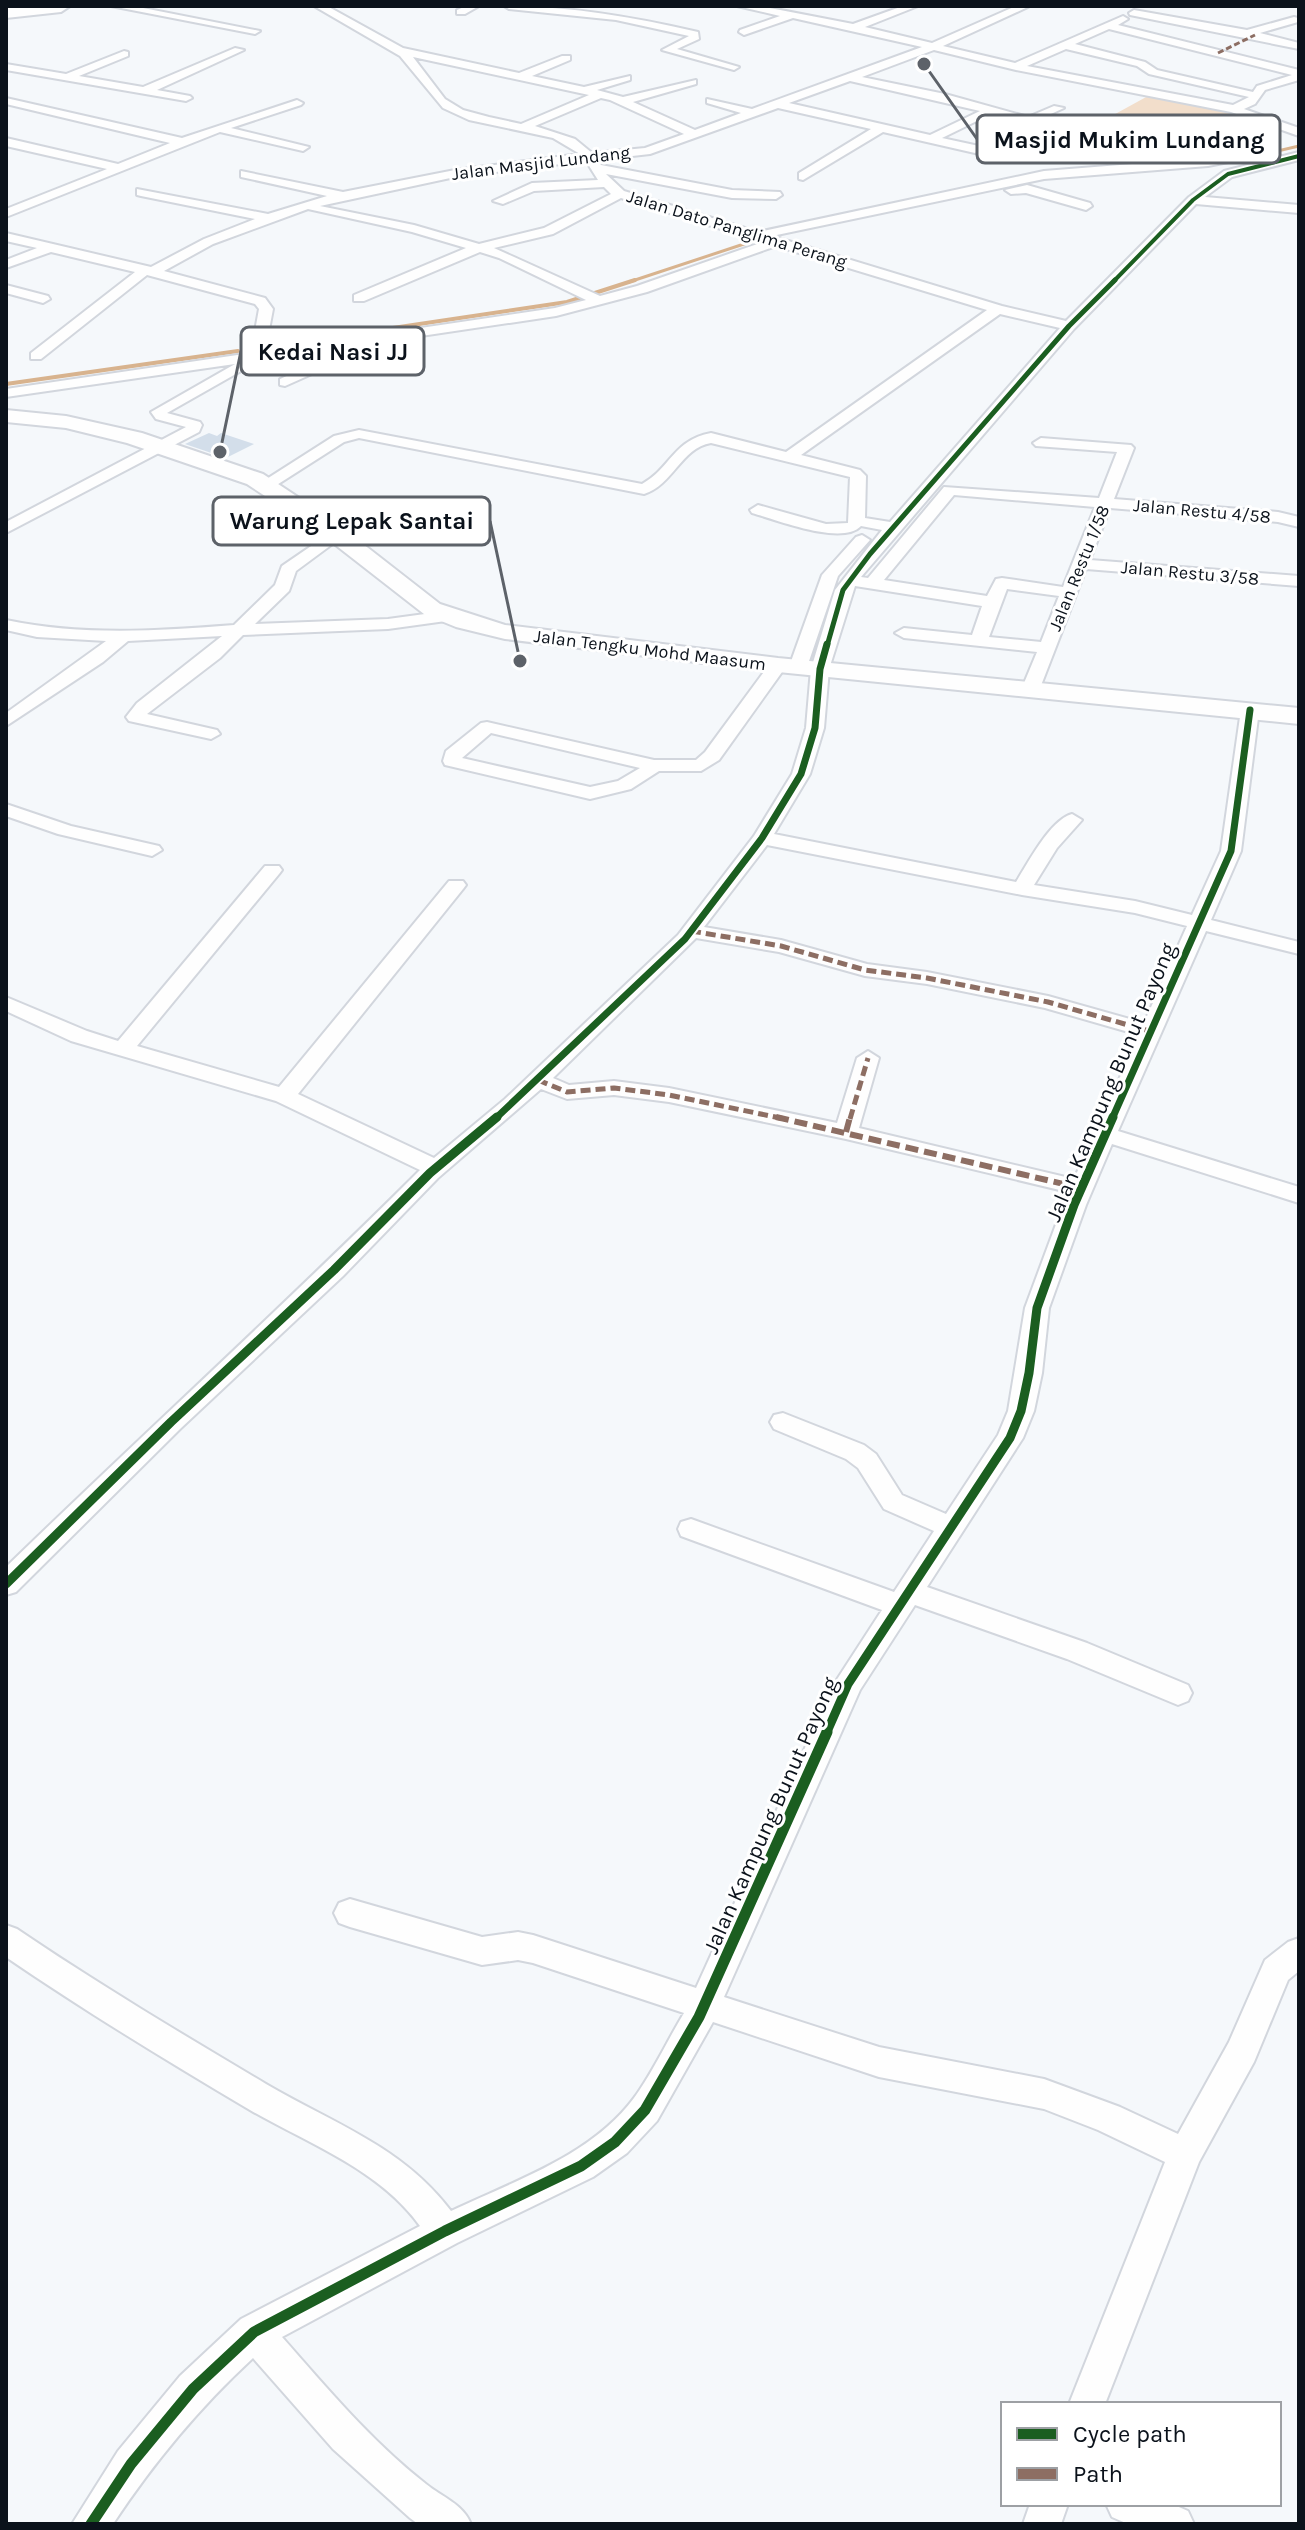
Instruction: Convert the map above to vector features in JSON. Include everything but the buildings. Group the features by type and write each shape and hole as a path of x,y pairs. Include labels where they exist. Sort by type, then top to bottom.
{"highway":[{"path":"11,8 61,6"}],"main road":[{"name":"Jalan Tengku Mohd Maasum","path":"6,416 93,427 164,446 267,485 432,609 505,632 799,667 1299,716"}],"street":[{"path":"116,6 255,31"},
{"path":"322,7 338,6"},
{"path":"461,12 474,6"},
{"path":"509,6 616,17 694,34 695,37 689,41 667,50 734,67"},
{"path":"742,6 854,27 1016,67 1234,109 1299,132"},
{"path":"854,27 913,6"},
{"path":"1001,6 1021,8"},
{"path":"1016,67 1147,6"},
{"name":"Jalan Dato Panglima Perang","path":"322,7 400,50 417,66 435,95 448,107 569,140 592,162 605,183 620,194 998,309 1069,326"},
{"name":"Jalan Masjid Lundang","path":"36,356 149,271 266,217 412,180 592,162 646,151 930,48 1021,8"},
{"path":"1134,13 1299,46"},
{"path":"744,32 793,14"},
{"path":"1218,53 1251,34 1294,20"},
{"path":"1109,26 1299,74"},
{"path":"1065,45 1148,67 1153,72 1257,96"},
{"path":"146,90 239,50"},
{"path":"400,50 626,100 694,134"},
{"path":"41,87 124,54"},
{"path":"520,77 566,58"},
{"path":"1148,67 1160,61"},
{"path":"6,67 186,98"},
{"path":"1234,109 1257,96 1261,88 1299,74"},
{"path":"849,77 1032,121 1058,108"},
{"path":"587,90 626,78"},
{"path":"626,100 692,82"},
{"path":"80,93 107,83"},
{"path":"523,127 601,94"},
{"path":"39,107 66,97"},
{"path":"6,101 182,142"},
{"path":"711,101 752,113"},
{"path":"6,213 122,169 217,128 297,103"},
{"path":"777,104 975,149"},
{"path":"931,139 992,109"},
{"path":"217,128 303,147"},
{"path":"803,176 881,128"},
{"path":"6,142 122,169"},
{"path":"760,235 1044,175 1208,162 1299,142"},
{"path":"873,583 945,483 980,425 1069,326 1193,200 1228,174 1299,156"},
{"path":"592,162 732,194 776,195"},
{"path":"245,174 344,196"},
{"path":"499,201 532,187 605,183"},
{"path":"6,393 556,312 593,298 838,226 1019,188 1086,206"},
{"path":"141,192 266,217"},
{"path":"359,298 478,248 548,231 620,194"},
{"path":"17,195 40,201"},
{"path":"1193,200 1299,209"},
{"path":"303,207 414,229 504,255 593,298"},
{"path":"6,237 149,271 264,303 266,309 257,357"},
{"path":"6,264 49,248"},
{"path":"6,289 43,299"},
{"path":"790,456 998,309"},
{"path":"285,382 374,340"},
{"path":"308,349 325,365"},
{"path":"6,528 195,427 161,416 158,414 160,409 257,357"},
{"path":"267,485 339,439 359,434 644,489 653,485 691,442 700,438 790,456 858,476 857,521 853,527 825,529 758,510"},
{"name":"Jalan Restu 1/58","path":"1031,688 1126,448 1041,443"},
{"path":"6,1584 436,1168 538,1080 691,931 762,838 801,774 815,728 799,667 830,575 885,526 945,483"},
{"name":"Jalan Restu 4/58","path":"945,483 1105,502 1278,517 1299,522"},
{"path":"857,521 885,526"},
{"path":"654,766 634,782 606,792 590,793 452,761 453,755 487,727 654,766 701,765 799,667 849,580 885,526"},
{"path":"211,734 135,717 143,707 214,654 283,587 288,569 336,534"},
{"name":"Jalan Restu 3/58","path":"1080,564 1299,581"},
{"path":"849,580 992,602"},
{"path":"979,641 1002,583 1069,593"},
{"path":"6,625 42,634 126,634 404,624 447,616"},
{"path":"904,633 1047,648"},
{"path":"6,721 97,658 126,634"},
{"name":"Jalan Kampung Bunut Payong","path":"91,2524 131,2464 193,2389 254,2332 445,2231 581,2166 615,2142 645,2110 704,2005 848,1684 1010,1438 1021,1411 1037,1308 1081,1188 1231,851 1250,710"},
{"path":"6,810 65,830 152,850"},
{"path":"1022,889 1049,845 1072,820"},
{"path":"762,838 1022,889 1135,907 1299,948"},
{"path":"122,1050 272,870"},
{"path":"284,1096 456,885"},
{"path":"691,931 781,946 865,970 927,978 1048,1002 1149,1031"},
{"path":"6,1003 79,1036 284,1096 436,1168"},
{"path":"846,1132 868,1058"},
{"path":"538,1080 567,1092 602,1087 669,1095 846,1132 1081,1188"},
{"path":"1104,1134 1299,1195"},
{"path":"783,1422 855,1452 867,1461 893,1502 953,1528"},
{"path":"691,1529 1077,1651 1178,1693"},
{"path":"350,1913 482,1951 518,1946 533,1949 879,2062 1044,2094 1108,2118 1185,2154"},
{"path":"6,1939 107,2008 265,2101 384,2166 419,2196 445,2231"},
{"path":"1088,2402 1185,2154 1242,2051 1276,1970 1299,1952"},
{"path":"254,2332 367,2458 399,2488 452,2524"},
{"path":"1130,2506 1175,2524"}],"shaded area":[{"path":"1148,96 1234,111 1286,129 1228,152 1229,156 1201,159 1171,144 1133,134 1117,140 1086,130"}],"waterway":[{"path":"1248,158 1299,146"},
{"path":"629,282 747,243"},
{"path":"265,347 567,302 635,280"},
{"path":"6,384 238,351"}],"marked path":[{"path":"1218,53 1255,35"},
{"path":"691,931 781,946 865,970 927,978 1048,1002 1149,1031"},
{"path":"846,1132 868,1058"},
{"path":"538,1080 567,1092 614,1088 669,1095 846,1132 1081,1188"}],"cycle path":[{"path":"6,1584 171,1422 334,1270 430,1173 513,1104 685,939 762,838 801,774 815,728 820,669 843,590 870,554 1069,326 1193,200 1228,174 1299,156"},
{"path":"91,2524 131,2464 193,2389 254,2332 445,2231 581,2166 615,2142 645,2110 699,2017 848,1684 1010,1438 1021,1411 1029,1373 1037,1308 1074,1205 1231,851 1250,710"}],"place":[{"name":"Masjid Mukim Lundang","path":"924,64"},
{"name":"Kedai Nasi JJ","path":"220,452"},
{"name":"Warung Lepak Santai","path":"520,661"}]}
